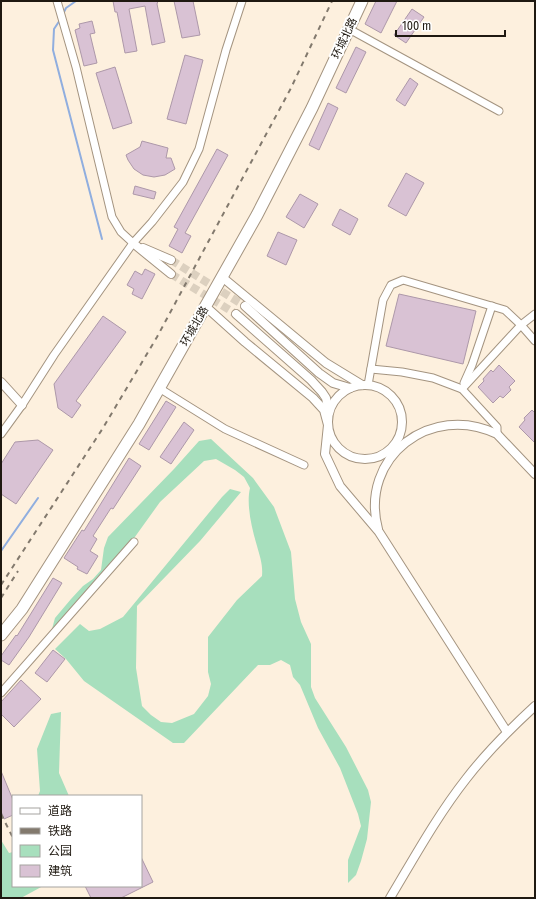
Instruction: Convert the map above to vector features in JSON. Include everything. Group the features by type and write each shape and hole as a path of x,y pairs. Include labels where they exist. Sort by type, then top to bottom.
{"main road":[{"name":"环城北路","path":"1,635 22,609 139,424 260,209 312,108 362,1"}],"street":[{"path":"1,434 22,405 54,355 133,243 152,222 183,182 199,149 226,50 242,1"},
{"path":"60,2 60,12 76,67 112,217 121,232 171,274"},
{"path":"349,29 499,111"},
{"path":"133,243 171,260"},
{"path":"222,277 326,363 365,385 381,388 386,392 395,401 400,412 401,425 399,448"},
{"path":"365,385 371,369 383,300 391,285 403,280 505,310 535,341"},
{"path":"205,306 313,398 324,410 329,431 334,442 343,452 355,457 368,458 393,455"},
{"path":"245,306 319,373 333,383 350,388"},
{"path":"462,389 472,365 492,306"},
{"path":"236,314 311,380 326,398 329,412 325,454 340,486 379,532 506,732"},
{"path":"462,389 521,326 535,314"},
{"path":"371,369 402,372 433,378 462,389 497,426 497,434"},
{"path":"1,382 22,405"},
{"path":"329,412 339,396 350,388 365,385"},
{"path":"159,388 225,429 304,465"},
{"path":"379,532 375,505 377,487 383,470 399,448 405,442 421,432 446,424 472,425 497,434 535,474"},
{"path":"374,457 390,448 400,431"},
{"path":"1,693 134,542"},
{"path":"390,898 442,812 466,779 506,732 535,706"}],"green space":[{"path":"211,439 253,478 274,507 291,552 295,599 301,622 311,644 311,687 315,698 346,747 368,790 371,802 367,839 356,875 348,883 348,860 361,826 358,814 340,768 318,728 300,685 293,677 290,665 281,660 270,665 258,665 184,743 173,743 84,681 66,659 55,649 80,624 89,631 100,629 123,617 222,497 230,489 241,492 200,541 137,606 136,668 142,706 161,722 172,723 194,714 208,696 211,684 208,672 208,637 237,600 262,576 261,561 250,517 250,488 244,477 216,459 204,461 160,502 132,541 57,627 52,629 55,618 83,586 93,579 101,570 104,548 108,537 199,441"},
{"path":"61,712 59,773 69,795 38,795 40,791 37,749 51,714"},
{"path":"1,840 9,853 12,852 12,887 41,887 21,898 1,898"}],"building":[{"path":"113,1 158,1 157,4 165,42 152,45 145,6 129,9 137,51 125,53 117,12 115,12"},
{"path":"174,1 193,1 200,35 182,38"},
{"path":"376,1 397,1 381,33 365,24"},
{"path":"412,9 424,17 406,43 394,35"},
{"path":"92,21 95,33 90,34 97,63 84,66 75,30 80,28 79,24"},
{"path":"356,47 366,52 346,93 336,88"},
{"path":"185,55 203,60 186,124 167,119"},
{"path":"115,67 132,123 113,129 96,73"},
{"path":"410,78 418,84 405,106 396,100"},
{"path":"328,103 338,108 319,150 309,145"},
{"path":"142,141 168,148 166,158 171,158 175,169 165,175 154,177 143,175 134,169 126,155 140,147"},
{"path":"217,149 228,155 185,233 191,236 182,253 169,246 178,229 174,227"},
{"path":"406,173 424,183 406,216 388,206"},
{"path":"135,186 156,192 154,199 133,194"},
{"path":"300,194 318,204 304,228 286,217"},
{"path":"340,209 358,219 350,235 332,225"},
{"path":"278,232 297,240 286,265 267,256"},
{"path":"145,269 155,274 142,299 132,294 134,289 127,285 135,271 142,275"},
{"path":"399,294 476,311 463,364 386,346"},
{"path":"103,316 126,332 76,401 81,405 72,418 58,408 54,384"},
{"path":"499,365 515,381 509,387 511,390 503,398 500,396 493,403 478,387 491,370 493,372"},
{"path":"166,401 176,407 149,450 139,444"},
{"path":"532,410 535,413 535,443 519,427 525,420 524,418"},
{"path":"184,422 194,430 171,464 160,457"},
{"path":"38,440 53,450 16,504 1,494 1,464 15,442"},
{"path":"129,458 141,466 113,509 111,508 93,536 97,539 90,551 98,556 87,574 77,569 78,567 64,558 82,530 84,531"},
{"path":"53,578 62,583 29,637 9,665 1,660 1,656 16,635 17,636"},
{"path":"53,650 65,659 47,682 35,673"},
{"path":"21,680 41,699 14,727 1,714 1,702"},
{"path":"1,771 12,798 12,815 4,819 1,811"},
{"path":"142,859 153,882 121,898 91,898 86,887 142,887"}],"waterway":[{"path":"63,14 66,8 76,1"},
{"path":"60,20 54,29 53,50 102,239"},
{"path":"1,551 38,498"}],"tunnel":[{"path":"171,260 245,306"},
{"path":"171,274 236,314"}],"railway":[{"path":"1,585 103,428 157,337 291,88 332,1"},
{"path":"1,598 18,571"},
{"path":"1,814 12,836"}]}
